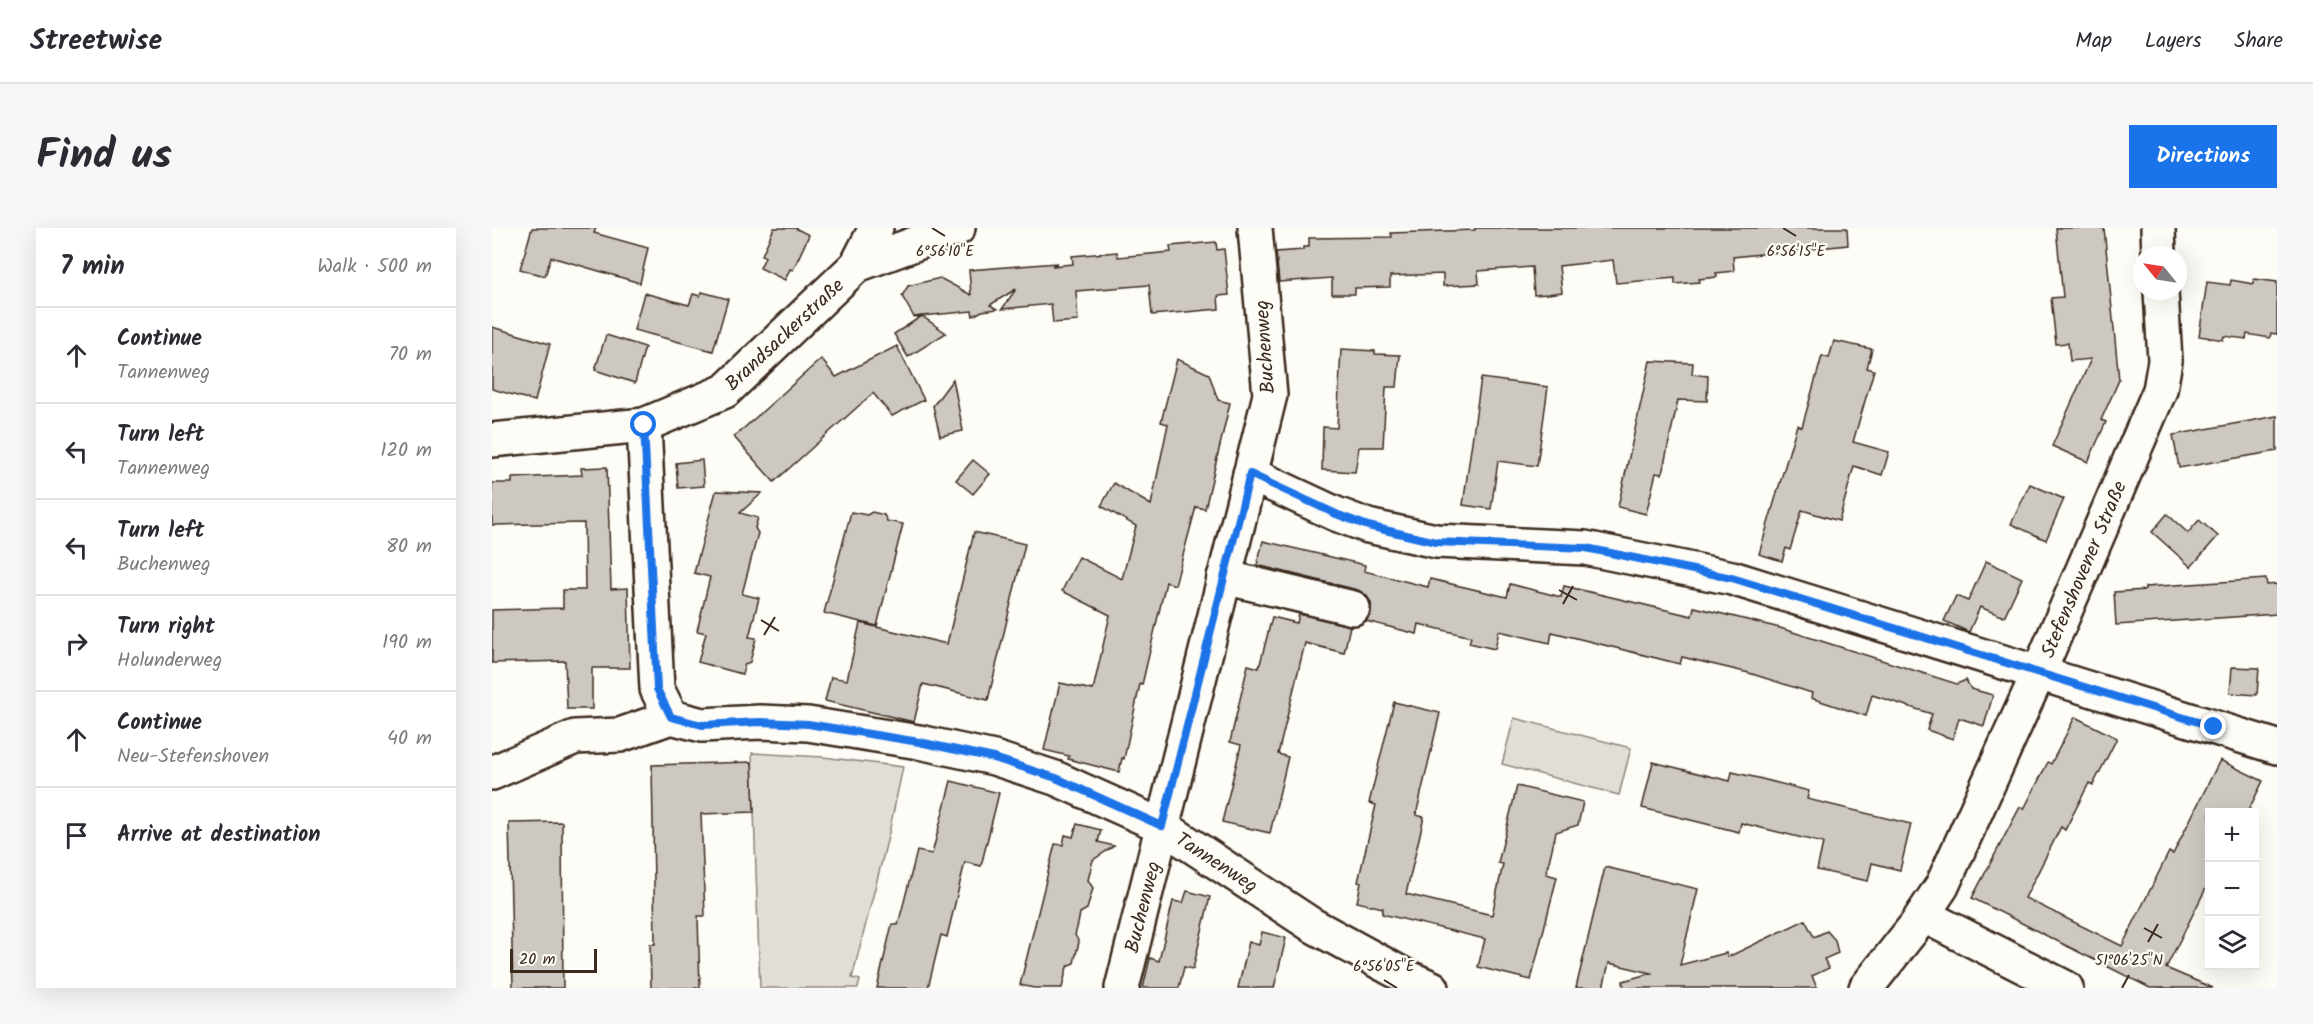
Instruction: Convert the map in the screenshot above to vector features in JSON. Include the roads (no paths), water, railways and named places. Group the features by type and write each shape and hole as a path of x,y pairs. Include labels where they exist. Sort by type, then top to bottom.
{"street":[{"name":"Brandsackerstraße","path":"492,440 644,425 725,391 857,265 876,228"},
{"path":"857,265 958,228"},
{"name":"Buchenweg","path":"1122,988 1270,395 1255,228"},
{"path":"2158,228 2159,246"},
{"name":"Stefenshovener Straße","path":"1866,988 1923,915 1942,886 2039,672 2160,390 2165,361 2162,300"},
{"path":"492,773 575,737 620,735 671,717 657,689 644,425"},
{"path":"1250,474 1336,514 1368,526 1436,542 1586,548 1732,578 2277,747"},
{"path":"1224,577 1353,608"},
{"name":"Tannenweg","path":"671,717 702,725 760,722 808,724 919,742 994,758 1056,778 1162,826 1312,925 1407,977 1432,988"},
{"path":"1923,915 2066,988"}]}
